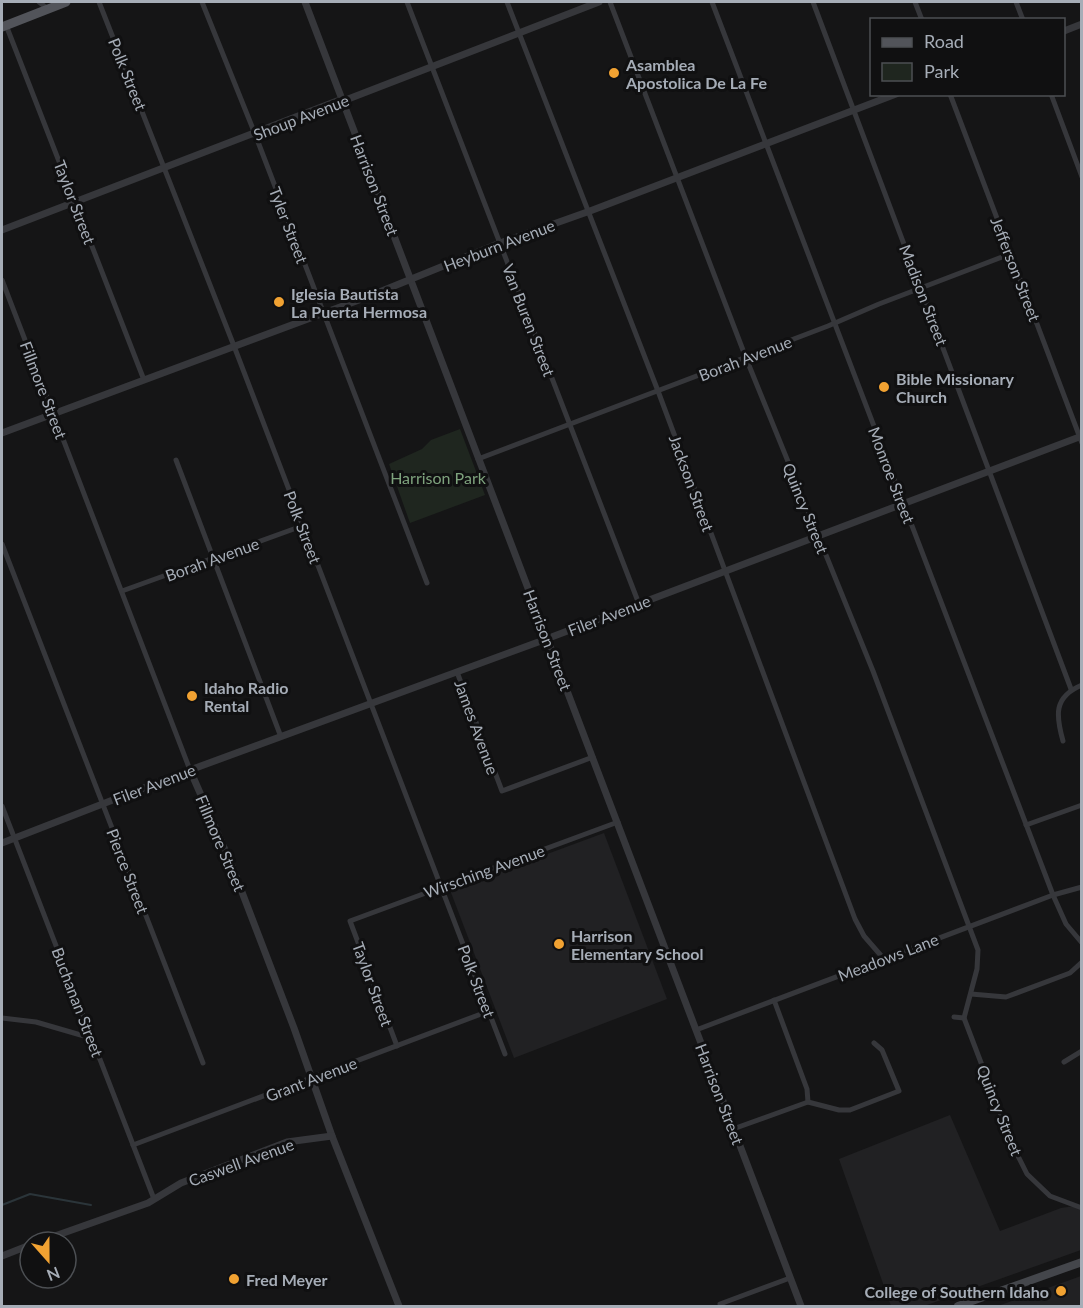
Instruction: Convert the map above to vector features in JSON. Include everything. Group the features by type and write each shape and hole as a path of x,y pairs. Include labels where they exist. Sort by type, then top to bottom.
{"main road":[{"path":"4,26 66,2"},
{"path":"958,1306 1082,1262"}],"street":[{"path":"39,2 48,9"},
{"name":"Polk Street","path":"99,2 234,346 369,704 505,1054"},
{"name":"Tyler Street","path":"201,2 255,134 427,583"},
{"name":"Harrison Street","path":"305,2 801,1306"},
{"name":"Van Buren Street","path":"407,2 639,604"},
{"name":"Jackson Street","path":"507,2 590,211 855,919 864,936 884,959"},
{"name":"Shoup Avenue","path":"2,230 599,2"},
{"name":"Quincy Street","path":"610,2 746,358 873,670 970,926 978,950 972,994 964,1018 1012,1144 1027,1174 1050,1196 1082,1208"},
{"name":"Monroe Street","path":"712,2 1053,896 1066,924 1082,943"},
{"name":"Madison Street","path":"813,2 1071,689"},
{"path":"915,2 921,18"},
{"path":"1016,2 1022,18"},
{"path":"1065,31 1082,24"},
{"name":"Taylor Street","path":"4,26 76,203 144,380"},
{"name":"Heyburn Avenue","path":"2,433 891,96"},
{"name":"Jefferson Street","path":"951,96 1081,439"},
{"path":"1052,96 1082,177"},
{"name":"Borah Avenue","path":"478,459 746,358 1010,254"},
{"name":"Fillmore Street","path":"2,280 190,770 232,866 294,1028 332,1136 399,1306"},
{"name":"Filer Avenue","path":"2,843 190,770 1081,439"},
{"path":"176,460 281,736"},
{"name":"Borah Avenue","path":"122,591 302,526"},
{"name":"Pierce Street","path":"2,544 203,1063"},
{"name":"James Avenue","path":"457,672 502,791 592,756"},
{"path":"1063,741 1057,719 1061,701 1071,689 1082,685"},
{"path":"1026,825 1082,804"},
{"name":"Buchanan Street","path":"2,806 154,1199"},
{"name":"Wirsching Avenue","path":"350,921 618,822"},
{"name":"Meadows Lane","path":"696,1030 970,926 1082,887"},
{"name":"Taylor Street","path":"350,921 397,1046"},
{"path":"972,994 1005,997 1070,973 1082,962"},
{"path":"774,1000 807,1089 808,1102"},
{"name":"Grant Avenue","path":"133,1145 489,1011"},
{"path":"954,1017 964,1018"},
{"path":"2,1018 36,1022 91,1038"},
{"path":"733,1129 808,1102 840,1110 850,1110 900,1091 882,1050 874,1043"},
{"path":"1064,1062 1082,1051"},
{"name":"Caswell Avenue","path":"73,1230 154,1199 181,1183 287,1142 332,1136"},
{"path":"2,1256 18,1250"},
{"path":"720,1304 790,1278"}],"shaded area":[{"name":"Harrison Elementary School","path":"604,833 667,999 514,1058 450,890"},
{"path":"950,1115 1000,1231 1061,1208 1081,1205 1081,1250 924,1306 891,1306 839,1159"},
{"name":"College of Southern Idaho","path":"1081,1276 1081,1306 998,1306"}],"green space":[{"name":"Harrison Park","path":"460,429 485,495 410,523 389,464 422,449 431,440"}],"waterway":[{"path":"2,1205 30,1194 91,1205"}],"place":[{"name":"Asamblea Apostolica De La Fe","path":"614,73"},
{"name":"Iglesia Bautista La Puerta Hermosa","path":"279,302"},
{"name":"Bible Missionary Church","path":"884,387"},
{"name":"Idaho Radio Rental","path":"192,696"},
{"name":"Harrison Elementary School","path":"559,944"},
{"name":"Fred Meyer","path":"234,1279"},
{"name":"College of Southern Idaho","path":"1061,1291"}]}
